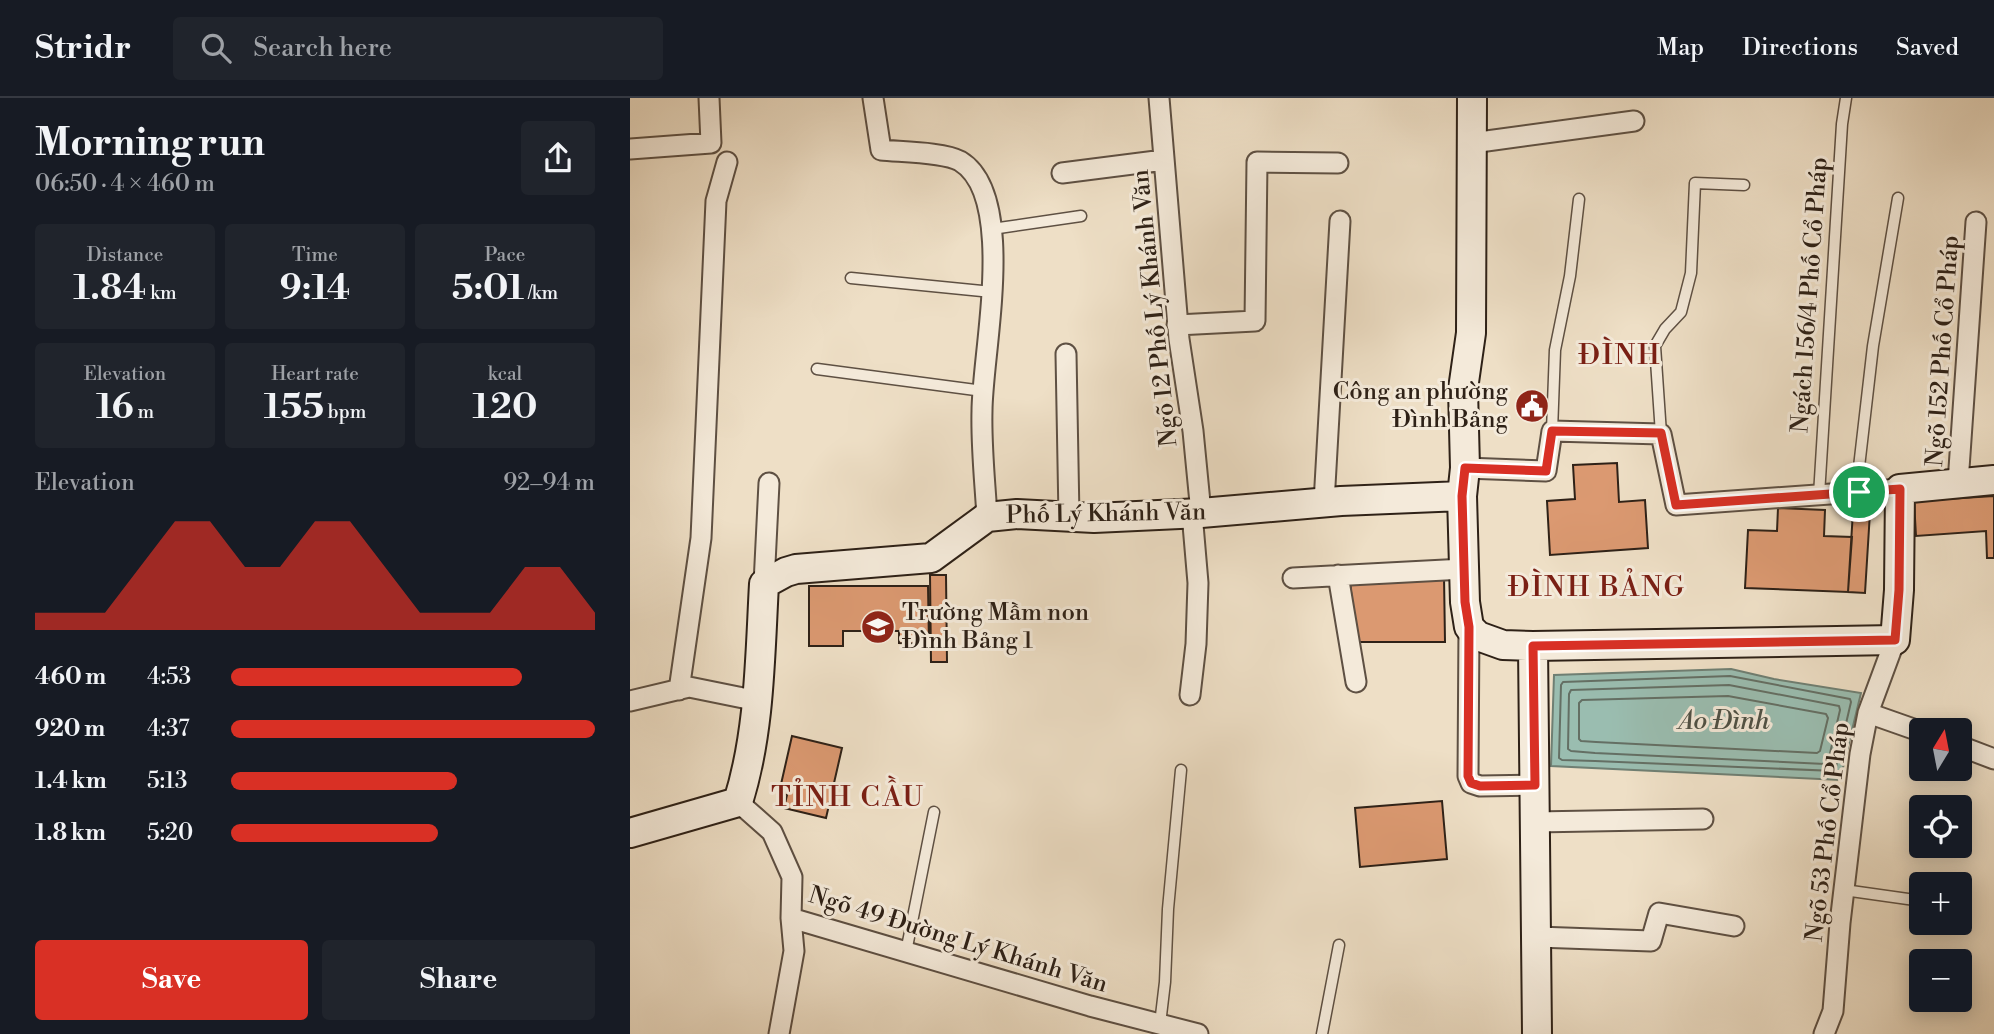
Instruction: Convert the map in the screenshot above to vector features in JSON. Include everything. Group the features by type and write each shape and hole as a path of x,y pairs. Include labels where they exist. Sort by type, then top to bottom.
{"main road":[{"path":"1472,98 1471,333 1463,389 1464,569 1469,627 1478,636 1503,645 1533,646 1895,640 1899,590 1900,489 1994,480"},
{"name":"Phố Lý Khánh Văn","path":"764,584 796,569 931,558 986,517 1017,514 1094,518 1197,513 1324,503 1464,482"},
{"path":"630,833 738,802 746,780 758,701 764,584"},
{"path":"1533,646 1538,1034"}],"street":[{"path":"630,149 711,143 709,98"},
{"path":"873,98 881,150 937,155 959,161 980,181 992,229 992,292 982,410 986,517"},
{"name":"Ngõ 12 Phố Lý Khánh Văn","path":"1159,98 1177,326 1193,431 1198,583 1196,644 1190,695"},
{"path":"1472,143 1634,121"},
{"path":"1062,173 1164,160"},
{"path":"679,690 701,538 716,201 727,162"},
{"path":"1177,326 1255,321 1257,162 1338,163"},
{"path":"1324,503 1340,221"},
{"name":"Ngõ 152 Phố Cổ Pháp","path":"1958,483 1976,222"},
{"path":"1066,354 1069,517"},
{"path":"1464,482 1546,471 1552,431 1661,433 1676,505 1900,489"},
{"path":"764,584 769,483"},
{"path":"1293,578 1464,569"},
{"path":"1338,575 1356,682"},
{"path":"1469,627 1468,776 1471,783 1480,786 1535,785"},
{"name":"Ngõ 53 Phố Cổ Pháp","path":"1824,1034 1833,1011 1860,754 1868,713 1895,640"},
{"path":"630,701 689,687 758,701"},
{"path":"1868,713 1909,727"},
{"path":"1972,751 1994,759"},
{"name":"Ngõ 49 Đường Lý Khánh Văn","path":"738,802 772,832 792,877 791,918 1090,1006 1198,1034"},
{"path":"1535,822 1703,819"},
{"path":"1537,936 1651,941 1659,913 1734,926"},
{"path":"779,1034 794,951 791,918"}],"lane":[{"name":"Ngách 156/4 Phố Cổ Pháp","path":"1818,495 1842,124 1846,98"},
{"path":"1661,433 1655,346 1665,329 1681,312 1691,273 1695,183 1744,185"},
{"path":"1859,492 1859,467 1873,346 1898,198"},
{"path":"1552,431 1555,349 1570,276 1579,199"},
{"path":"992,229 1081,216"},
{"path":"851,278 992,292"},
{"path":"817,369 983,391"},
{"path":"1160,1024 1165,982 1167,913 1181,770"},
{"path":"906,952 934,812"},
{"path":"1844,890 1909,899"},
{"path":"1322,1034 1339,945"}],"water":[{"name":"Ao Đình","path":"1731,669 1861,693 1840,780 1551,766 1554,675"}],"building":[{"path":"1617,463 1619,502 1645,500 1648,548 1550,555 1547,501 1575,499 1573,465"},
{"path":"1854,495 1871,496 1865,593 1848,592"},
{"path":"1994,496 1994,558 1987,558 1986,531 1916,536 1914,501"},
{"path":"1778,508 1825,510 1824,536 1852,537 1848,592 1745,588 1748,530 1777,531"},
{"path":"930,575 946,575 947,662 931,662"},
{"path":"1444,576 1445,642 1356,642 1350,581"},
{"path":"809,586 928,586 929,644 899,643 899,631 843,631 843,646 809,646"},
{"path":"792,736 842,748 826,818 784,808 787,795 779,793"},
{"path":"1442,801 1447,859 1360,867 1355,808"}],"place":[{"name":"Công an phường Đình Bảng","path":"1532,406"},
{"name":"Trường Mầm non Đình Bảng 1","path":"878,627"}],"district":[{"name":"ĐÌNH","path":"1620,355"},
{"name":"ĐÌNH BẢNG","path":"1597,587"},
{"name":"TỈNH CẦU","path":"848,797"}],"route":[{"path":"1552,431 1661,433 1676,505 1859,492 1900,489 1899,590 1895,640 1533,646 1535,785 1480,786 1471,783 1468,776 1469,627 1465,602 1462,496 1465,468 1546,471 1552,431"}]}
